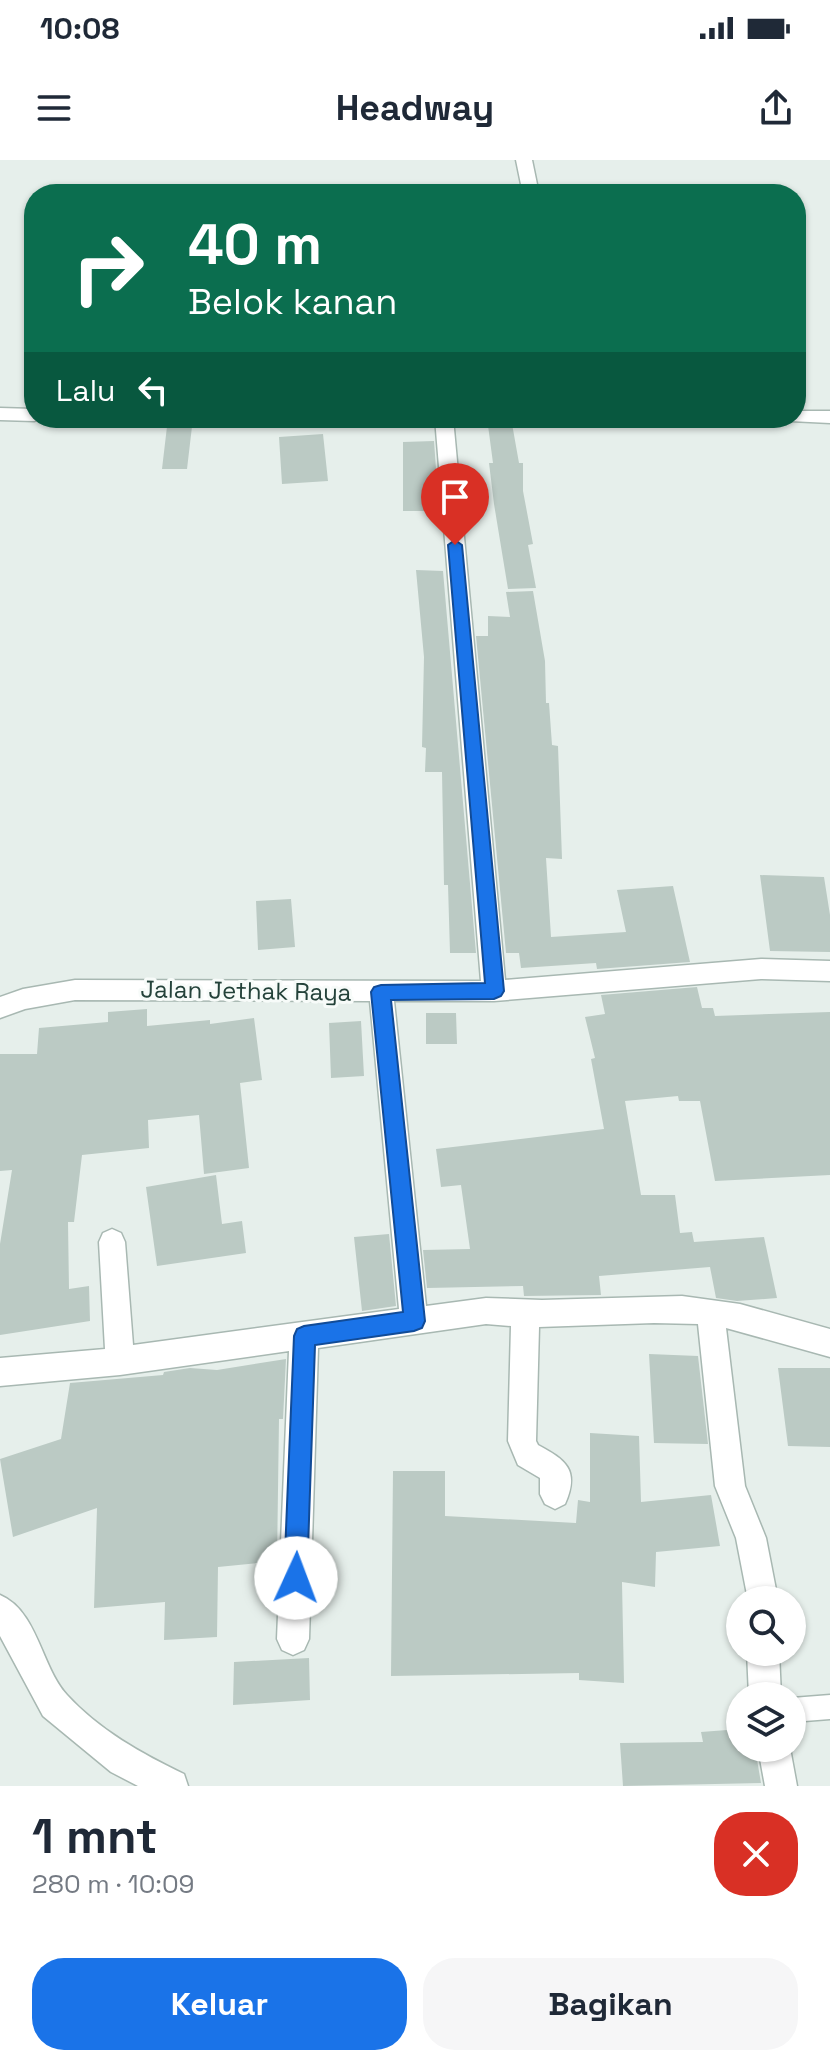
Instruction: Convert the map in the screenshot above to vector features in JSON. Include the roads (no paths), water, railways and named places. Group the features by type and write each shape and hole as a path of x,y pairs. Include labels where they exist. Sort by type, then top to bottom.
{"street":[{"path":"524,160 529,184"},
{"path":"0,414 24,415"},
{"path":"806,417 830,417"},
{"path":"445,428 494,991"},
{"name":"Jalan Jethak Raya","path":"0,1008 23,999 75,990 494,991 761,969 830,971"},
{"path":"381,992 414,1321"},
{"path":"112,1242 120,1361"},
{"path":"0,1372 120,1361 486,1311 525,1316 634,1310 710,1312 830,1343"},
{"path":"710,1312 730,1486 751,1538 760,1586"},
{"path":"525,1316 522,1441 528,1455 555,1470 555,1494"},
{"path":"293,1639 304,1336"},
{"path":"0,1610 19,1637 54,1705 122,1761 172,1786"},
{"path":"777,1762 781,1786"}],"lane":[{"path":"806,1709 830,1707"}]}
